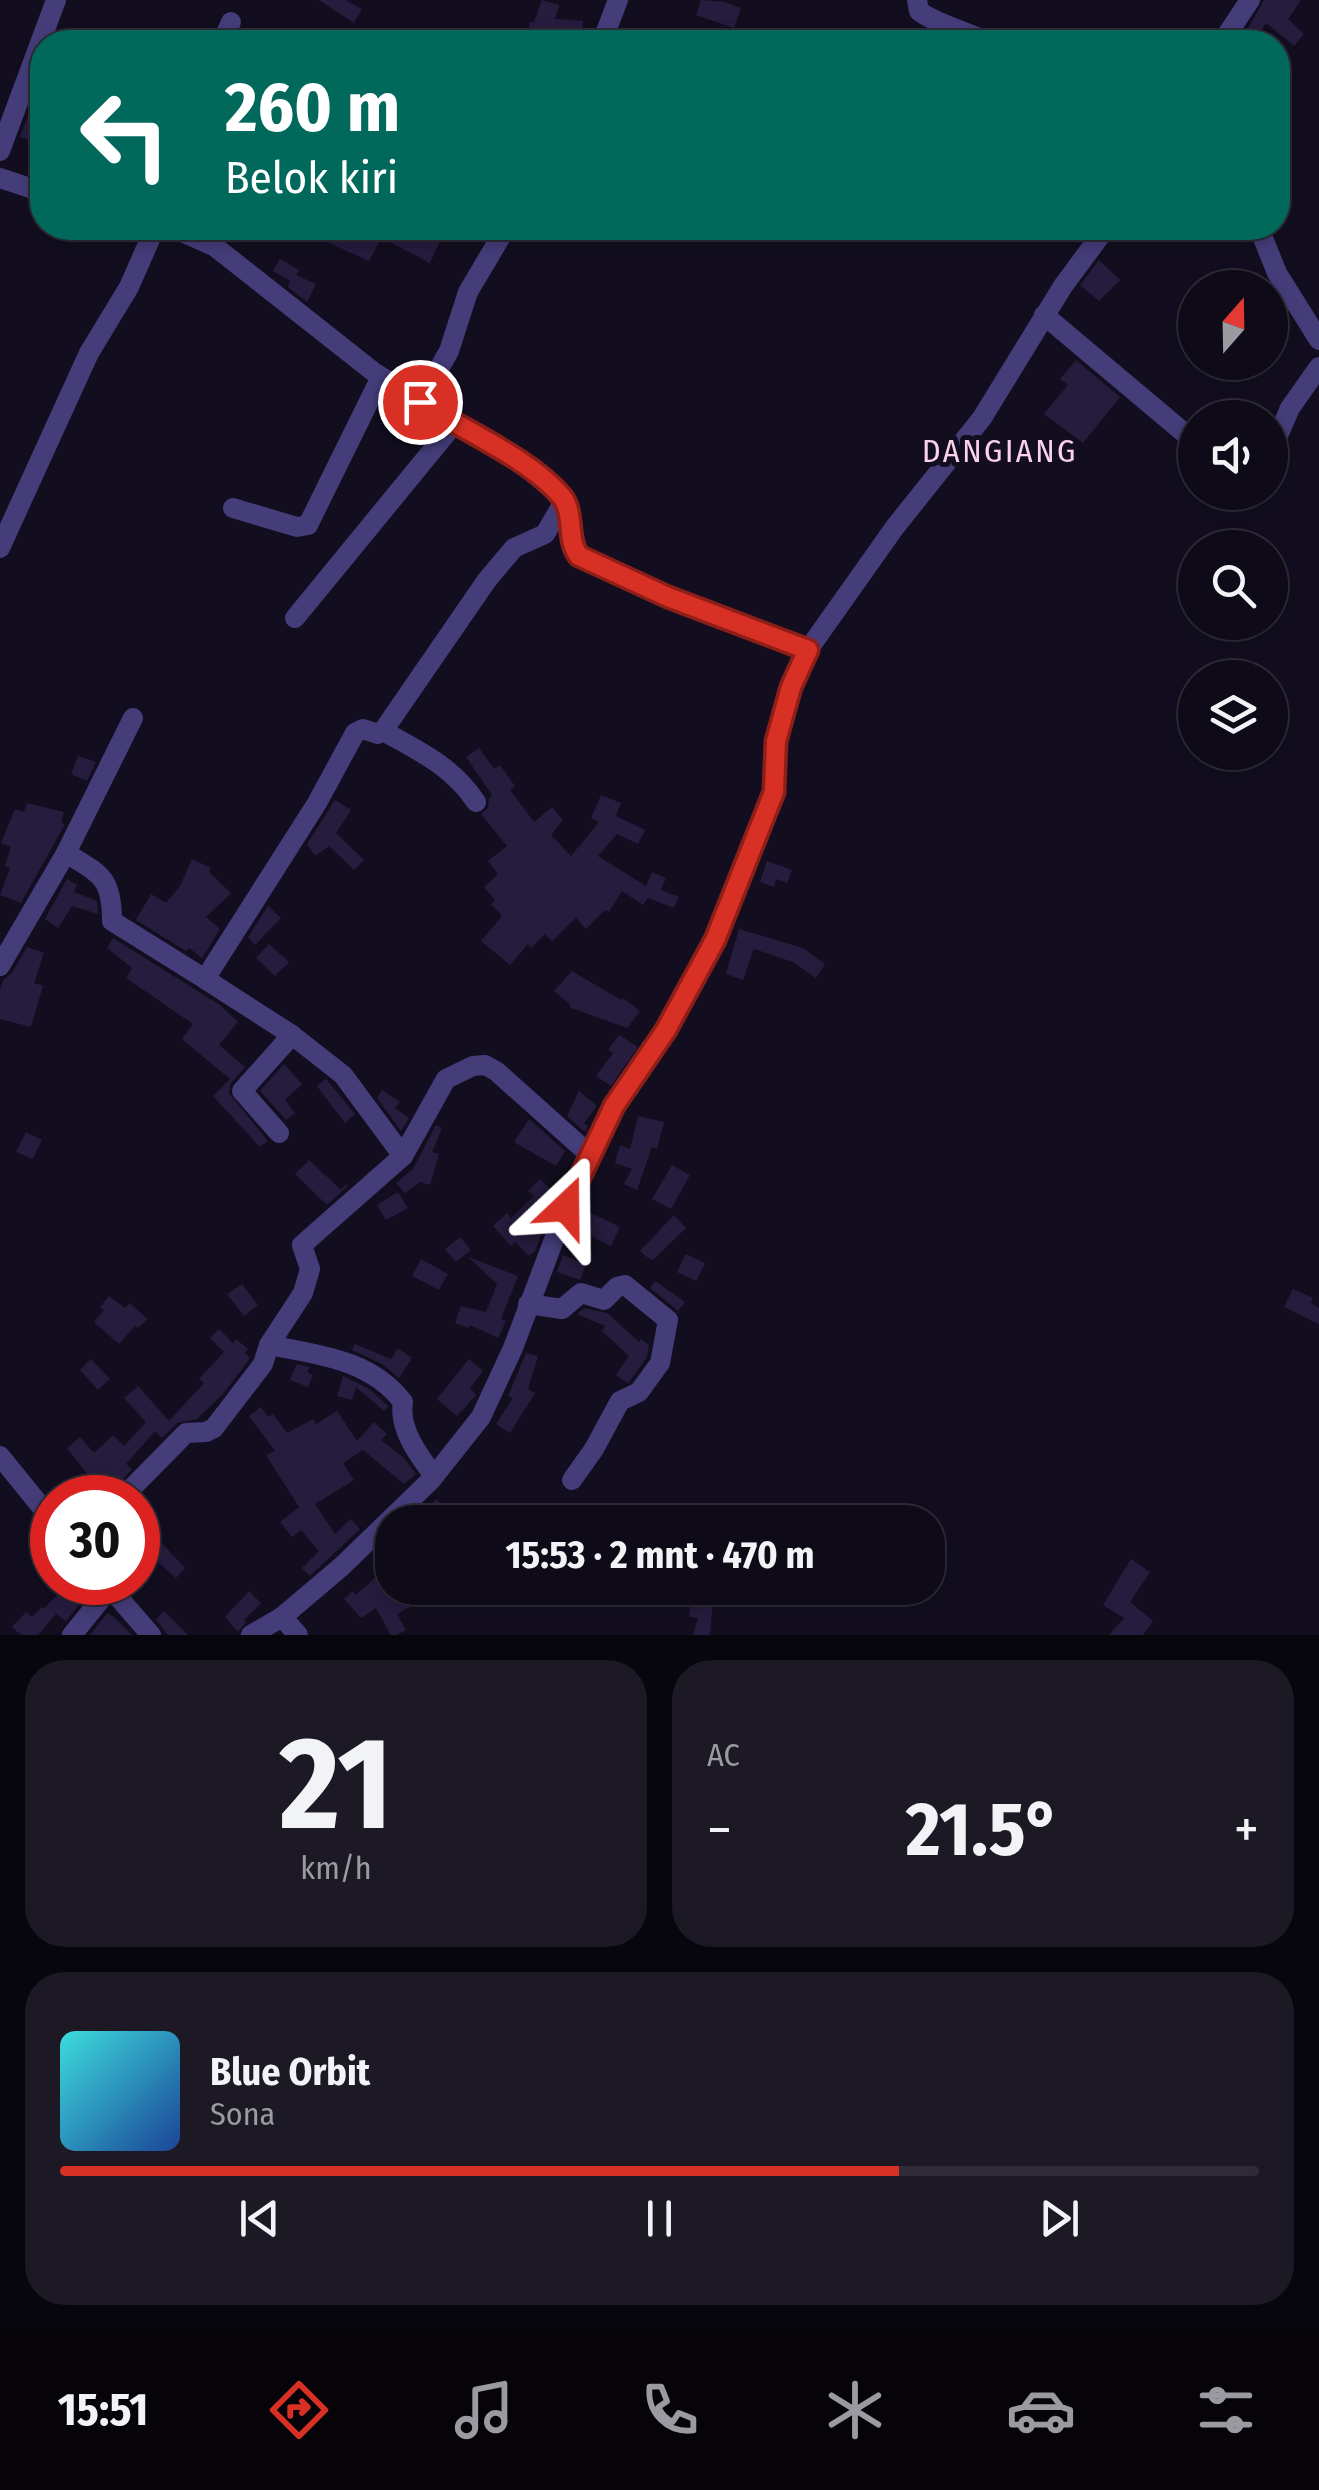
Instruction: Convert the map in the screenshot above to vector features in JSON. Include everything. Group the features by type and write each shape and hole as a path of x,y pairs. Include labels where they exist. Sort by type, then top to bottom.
{"street":[{"path":"45,30 56,0"},
{"path":"607,30 618,0"},
{"path":"917,0 918,12 926,18 964,30"},
{"path":"1230,30 1250,0"},
{"path":"227,30 230,22"},
{"path":"0,151 30,70"},
{"path":"0,178 30,188"},
{"path":"0,548 89,354 129,287 150,240"},
{"path":"200,240 214,246 381,376 520,462 565,500 574,549 579,556 668,597 808,650"},
{"path":"420,402 449,351 468,292 499,240"},
{"path":"250,1635 282,1617 340,1568 434,1476 481,1417 513,1348 589,1154 614,1106 666,1030 715,940 774,792 776,741 791,687 808,650 895,527 982,418 1044,316 1098,240"},
{"path":"1264,240 1277,272 1319,340"},
{"path":"1044,316 1178,428"},
{"path":"1288,413 1319,367"},
{"path":"233,508 297,527 308,525 381,376"},
{"path":"295,618 454,424"},
{"path":"206,980 317,803 355,733 363,730 378,734 383,730 487,580 514,548 545,534 565,500"},
{"path":"0,966 66,853 132,718"},
{"path":"383,730 442,764 465,785 476,802"},
{"path":"66,853 102,875 110,888 112,921 292,1034 350,1082 403,1156"},
{"path":"279,1132 242,1091 292,1034"},
{"path":"145,1475 186,1433 214,1428 263,1364 269,1344 310,1276 302,1245 403,1156 446,1079 458,1070 485,1065 496,1070 589,1154"},
{"path":"528,1304 562,1309 581,1294 604,1300 621,1285 668,1320 660,1363 639,1392 620,1401 572,1480"},
{"path":"269,1344 344,1360 367,1370 403,1402 402,1414 414,1449 434,1476"},
{"path":"0,1456 30,1493"},
{"path":"72,1635 93,1605"},
{"path":"124,1605 151,1635"},
{"path":"282,1617 298,1635"}],"building":[{"path":"319,0 345,0 362,9 354,23"},
{"path":"542,0 559,5 555,19 583,21 582,30 529,30 529,22 534,22"},
{"path":"701,0 741,8 734,28 696,15"},
{"path":"1264,0 1301,0 1288,19 1304,34 1294,46 1290,43 1290,30 1275,30 1266,23 1262,30 1248,28"},
{"path":"28,116 30,117 30,141 20,137"},
{"path":"322,240 379,242 369,261"},
{"path":"386,240 441,240 430,263"},
{"path":"280,259 299,270 296,275 316,284 307,302 288,287 290,281 273,271"},
{"path":"1099,260 1120,280 1099,301 1080,285"},
{"path":"1076,360 1120,397 1083,443 1044,414 1068,385 1060,379"},
{"path":"479,748 494,769 500,765 515,786 510,790 534,822 552,807 563,820 551,835 571,856 599,822 591,818 601,795 621,803 616,816 645,830 638,844 617,834 598,856 646,886 652,872 666,878 661,890 679,897 674,908 648,898 643,905 622,891 609,912 605,910 586,929 576,918 552,941 545,934 531,948 528,944 510,965 481,941 502,916 491,904 495,900 484,887 498,874 488,861 507,846 481,814 488,808 492,795 466,757"},
{"path":"78,756 96,762 87,781 71,774"},
{"path":"335,800 351,810 336,833 364,860 354,870 329,846 315,856 307,844"},
{"path":"27,803 64,812 61,823 65,824 21,903 0,895 10,868 5,866 11,847 1,843 15,809 24,812"},
{"path":"192,859 211,868 209,872 231,893 206,917 220,929 202,958 136,920 151,894 166,903 180,886"},
{"path":"767,861 792,870 787,883 776,879 774,887 760,882"},
{"path":"67,879 77,885 74,892 97,901 98,914 72,906 58,928 45,919"},
{"path":"268,906 281,918 255,945 248,937"},
{"path":"739,929 803,948 825,964 816,978 793,962 754,949 743,980 726,974"},
{"path":"113,938 220,1005 238,1022 219,1045 245,1067 231,1083 229,1093 268,1141 260,1147 213,1096 230,1079 182,1039 193,1024 126,978 132,968 107,948"},
{"path":"269,944 289,962 275,976 256,958"},
{"path":"27,947 44,953 34,983 43,986 31,1027 0,1019 0,989"},
{"path":"572,971 640,1011 627,1028 569,1007 554,991"},
{"path":"619,1035 638,1047 611,1086 596,1076 613,1053 608,1050"},
{"path":"284,1064 302,1084 285,1100 295,1113 286,1120 260,1091"},
{"path":"326,1079 355,1114 345,1123 317,1086"},
{"path":"382,1090 400,1102 395,1108 409,1118 401,1131 377,1098"},
{"path":"579,1091 597,1106 584,1123 588,1126 585,1132 567,1116"},
{"path":"638,1116 664,1122 657,1149 652,1147 637,1190 624,1184 632,1169 615,1163 620,1145 630,1149"},
{"path":"529,1119 565,1151 556,1166 514,1142"},
{"path":"436,1125 442,1128 432,1152 439,1154 430,1185 420,1182 405,1193 396,1183 413,1169"},
{"path":"26,1132 42,1140 33,1159 16,1152"},
{"path":"309,1160 341,1190 348,1186 327,1205 295,1174"},
{"path":"672,1165 690,1175 671,1209 652,1199"},
{"path":"540,1179 556,1194 543,1211 548,1216 537,1231 541,1235 529,1256 515,1242 511,1246 493,1226 507,1213 511,1218 534,1196 528,1191"},
{"path":"398,1192 408,1208 386,1220 377,1205"},
{"path":"584,1210 620,1227 611,1246 575,1228"},
{"path":"674,1215 686,1228 653,1260 647,1257 640,1251"},
{"path":"460,1237 471,1250 456,1262 445,1249"},
{"path":"686,1254 705,1263 696,1281 677,1272"},
{"path":"563,1255 586,1265 580,1280 557,1272"},
{"path":"468,1257 518,1276 498,1338 470,1325 469,1328 455,1323 461,1306 486,1312 497,1284"},
{"path":"421,1259 448,1274 439,1290 412,1276"},
{"path":"655,1281 685,1302 678,1311 650,1288"},
{"path":"242,1284 258,1305 244,1316 227,1294"},
{"path":"1293,1289 1313,1298 1311,1303 1319,1308 1319,1324 1284,1307"},
{"path":"109,1296 125,1308 130,1303 147,1319 119,1344 94,1322"},
{"path":"584,1308 607,1313 639,1342 641,1339 649,1345 647,1357 627,1383 616,1375 629,1356 602,1331 605,1326 577,1314"},
{"path":"219,1329 233,1343 236,1339 248,1349 245,1353 250,1358 223,1394 197,1419 177,1423 162,1438 155,1431 126,1464 132,1469 127,1475 88,1475 67,1448 80,1437 94,1453 113,1435 124,1446 146,1422 124,1398 138,1386 169,1421 204,1383 199,1379 224,1352 210,1338"},
{"path":"355,1344 391,1359 398,1348 412,1358 399,1378 382,1364 352,1350"},
{"path":"526,1353 538,1356 528,1389 535,1393 510,1433 496,1424 513,1398 508,1396"},
{"path":"91,1359 110,1379 98,1390 80,1370"},
{"path":"469,1359 483,1371 470,1388 476,1395 457,1416 437,1399"},
{"path":"297,1364 310,1367 307,1372 313,1375 308,1387 290,1380"},
{"path":"343,1376 368,1388 388,1406 384,1411 356,1387 352,1400 337,1396"},
{"path":"261,1407 268,1417 273,1414 287,1433 313,1419 316,1424 337,1411 357,1441 374,1422 387,1434 381,1440 404,1458 416,1474 404,1484 363,1450 343,1463 354,1480 315,1504 335,1534 351,1519 360,1529 310,1576 302,1568 319,1551 301,1530 292,1537 280,1522 299,1507 266,1455 275,1451 249,1416"},
{"path":"160,1541 185,1568 176,1578 160,1564"},
{"path":"1131,1559 1150,1572 1130,1602 1153,1621 1143,1635 1109,1635 1124,1618 1103,1605"},
{"path":"375,1578 375,1605 414,1605 397,1614 406,1630 391,1635 376,1608 361,1618 344,1599 353,1591 356,1595"},
{"path":"249,1591 261,1603 238,1632 225,1617"},
{"path":"48,1605 79,1605 66,1621 56,1614 38,1635 21,1635 12,1627 26,1612 32,1617"},
{"path":"690,1605 713,1605 710,1635 693,1635 698,1618 689,1617"},
{"path":"164,1611 188,1635 168,1635 156,1620"},
{"path":"107,1613 114,1617 132,1635 90,1635"}],"district":[{"name":"DANGIANG","path":"1000,451"}],"route":[{"path":"420,402 520,462 565,500 574,549 579,556 668,597 808,650 791,687 776,741 774,792 715,940 666,1030 614,1106 566,1207"}]}
